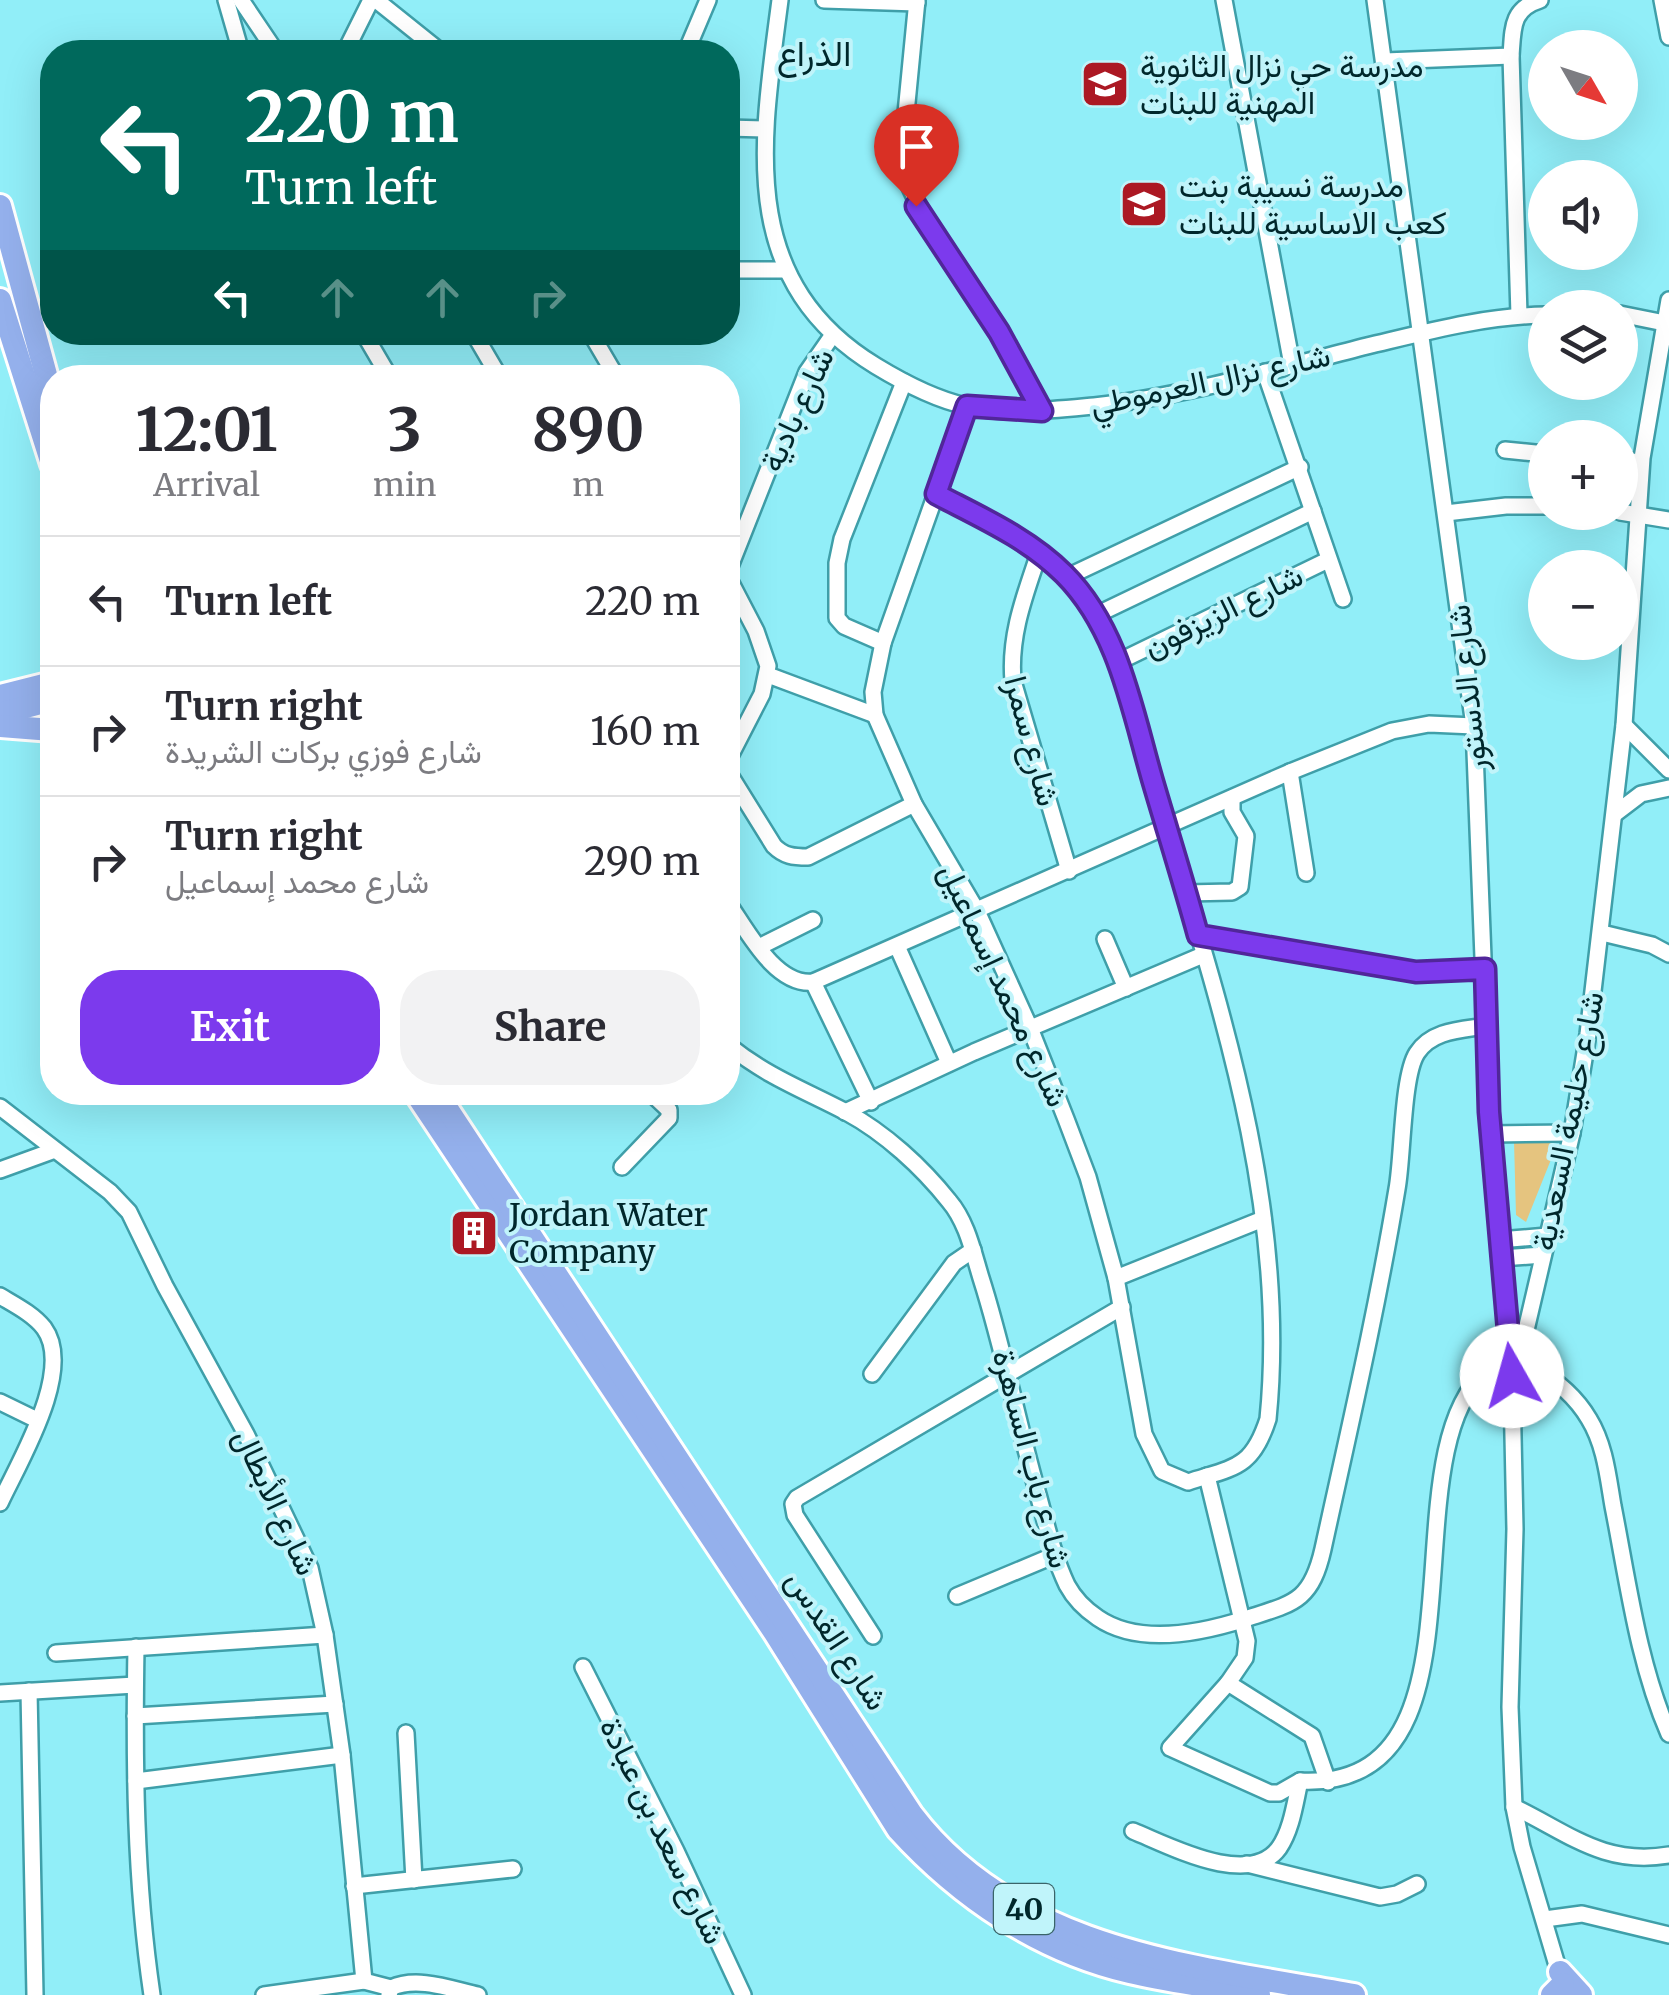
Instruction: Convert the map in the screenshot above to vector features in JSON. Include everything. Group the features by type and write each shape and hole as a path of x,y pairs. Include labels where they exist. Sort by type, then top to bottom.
{"highway":[{"path":"0,206 43,365"},
{"path":"0,300 40,426"},
{"path":"0,696 40,686"},
{"path":"0,714 40,703"},
{"path":"0,726 40,729"},
{"name":"شارع القدس","path":"424,1105 775,1634 898,1829 974,1899 1056,1947 1130,1972 1258,1995"},
{"name":"شارع القدس","path":"445,1105 912,1815 937,1844 1016,1904 1097,1943 1138,1955 1354,1995"}],"street":[{"path":"226,0 238,40"},
{"path":"241,0 268,40"},
{"path":"352,40 374,0 426,40"},
{"path":"691,40 708,0"},
{"name":"شارع نزال العرموطي","path":"780,0 764,130 765,186 772,231 785,270 832,336 904,382 967,406 1042,411 1132,402 1464,322 1528,316"},
{"path":"824,0 917,2 904,144 908,184 916,206 999,332 1042,411"},
{"path":"1224,0 1292,365"},
{"name":"شارع الدستور","path":"1375,0 1474,726 1491,1134 1500,1258 1515,1362 1510,1707 1514,1807"},
{"path":"1519,316 1510,56 1514,17 1525,6 1540,0"},
{"path":"1662,0 1669,37"},
{"path":"1386,61 1510,56"},
{"path":"740,129 764,130"},
{"path":"740,270 785,270"},
{"path":"1638,310 1668,315"},
{"name":"شارع حليمة السعدية","path":"1638,477 1668,315"},
{"name":"شارع بادية","path":"740,538 807,372 832,336"},
{"path":"1265,372 1343,599"},
{"path":"883,643 844,626 837,618 837,563 842,539 904,382"},
{"name":"شارع محمد إسماعيل","path":"967,406 883,643 873,692 875,715 914,804 977,911 1030,1028 1088,1178 1116,1278 1144,1434 1152,1458 1175,1480 1188,1482 1207,1476"},
{"path":"1505,450 1528,452"},
{"path":"1638,462 1642,462"},
{"path":"1067,577 1300,466"},
{"path":"936,494 1000,527 1067,577 1096,616 1118,662 1198,935 1257,1166 1274,1300 1268,1419 1262,1440 1248,1459 1207,1476 1243,1620 1246,1656 1228,1683 1170,1748 1280,1794 1300,1781 1328,1782 1363,1771 1388,1746 1404,1721 1420,1674 1428,1634 1439,1494 1460,1408 1481,1376 1498,1364 1515,1362 1554,1380 1592,1423 1606,1466 1644,1660 1669,1734"},
{"path":"1446,513 1528,506"},
{"path":"1096,616 1313,511"},
{"path":"1638,515 1669,520"},
{"name":"شارع حليمة السعدية","path":"1515,1362 1572,1133 1602,933 1624,725 1628,530"},
{"name":"شارع سمرا","path":"1039,553 1018,618 1011,660 1013,680 1068,870"},
{"name":"شارع الزيزفون","path":"1118,662 1328,560"},
{"name":"شارع بادية","path":"740,601 764,649 768,676"},
{"path":"740,735 768,676 875,715"},
{"path":"740,920 759,947 792,980 814,982 1290,772 1392,731 1429,724 1474,726"},
{"path":"1624,725 1669,770"},
{"path":"1290,772 1306,873"},
{"path":"1616,814 1641,794 1669,788"},
{"path":"740,791 774,846 781,853 796,857 808,857 914,804"},
{"path":"1186,893 1232,892 1240,886 1246,836 1232,812 1232,798"},
{"path":"759,947 812,920"},
{"path":"1602,933 1652,945 1669,954"},
{"path":"1198,935 1416,972 1485,969"},
{"path":"1105,939 1126,988"},
{"path":"898,946 948,1064"},
{"path":"845,1112 1030,1028 1203,956"},
{"path":"814,982 871,1102"},
{"name":"شارع باب الساهرة","path":"740,1054 780,1082 845,1112 896,1147 951,1202 972,1250 1055,1555 1069,1589 1099,1619 1119,1628 1133,1633 1175,1634 1243,1620 1303,1595 1316,1577 1391,1224 1414,1058 1434,1037 1486,1026"},
{"path":"622,1167 669,1118 669,1110 664,1105"},
{"name":"شارع الأبطال","path":"0,1107 110,1192 128,1212 246,1434 310,1568 325,1635 342,1755 364,1982"},
{"path":"1491,1134 1572,1133"},
{"path":"0,1170 55,1150"},
{"path":"1116,1278 1262,1219"},
{"path":"1499,1240 1547,1236"},
{"path":"872,1374 950,1269 972,1250"},
{"path":"1500,1258 1543,1255"},
{"path":"0,1296 33,1317 50,1337 54,1363 46,1402 0,1503"},
{"path":"873,1636 794,1516 792,1504 806,1492 1122,1306"},
{"path":"0,1402 38,1420"},
{"path":"956,1596 1055,1555"},
{"path":"56,1654 325,1635"},
{"path":"136,1647 136,1781 152,1995"},
{"name":"شارع سعد بن عبادة","path":"583,1668 676,1851 742,1995"},
{"path":"1228,1683 1312,1736 1328,1782"},
{"path":"0,1693 135,1685"},
{"path":"29,1691 35,1995"},
{"path":"135,1716 335,1704"},
{"path":"406,1734 414,1880"},
{"path":"136,1781 342,1755"},
{"path":"1247,1864 1268,1858 1280,1846 1300,1781"},
{"path":"1514,1807 1606,1854 1638,1859 1669,1855"},
{"path":"1514,1807 1564,1988"},
{"path":"1133,1831 1219,1864 1247,1864 1380,1897 1417,1884"},
{"path":"354,1886 513,1868"},
{"path":"1545,1920 1582,1914 1669,1935"},
{"path":"264,1995 364,1982 392,1989 446,1987 478,1995"}],"shaded area":[{"path":"1514,1141 1552,1142 1552,1157 1526,1222 1516,1215"}],"place":[{"name":"مدرسة حي نزال الثانوية المهنية للبنات","path":"1105,84"},
{"name":"مدرسة نسيبة بنت كعب الاساسية للبنات","path":"1144,204"},
{"name":"Jordan Water Company","path":"474,1233"}],"district":[{"name":"الذراع","path":"814,54"}],"route":[{"path":"916,206 999,332 1042,411 967,406 936,494 1014,535 1049,560 1084,597 1096,616 1118,662 1198,935 1416,972 1485,969 1489,1112 1512,1376"}]}
